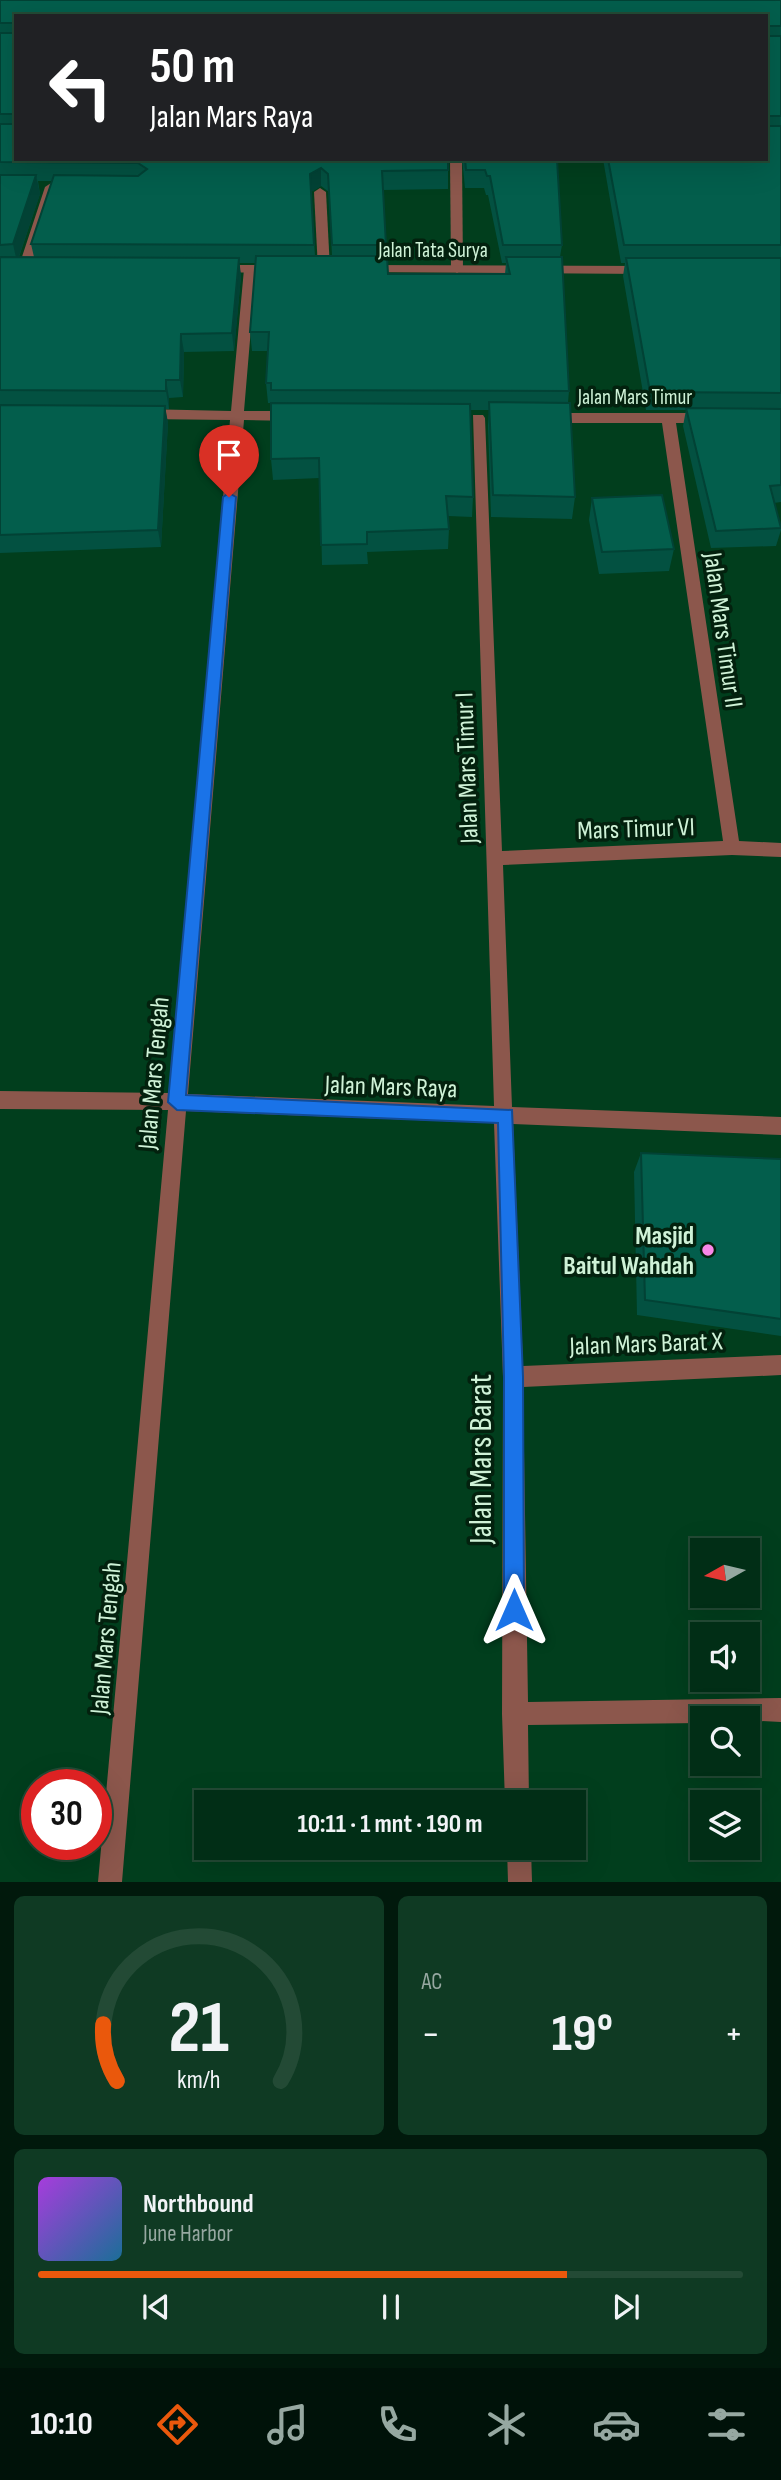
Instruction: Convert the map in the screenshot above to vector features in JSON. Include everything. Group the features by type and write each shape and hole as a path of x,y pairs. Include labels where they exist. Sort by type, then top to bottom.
{"street":[{"path":"456,161 457,269"},
{"path":"24,269 45,187 82,188"},
{"name":"Jalan Tata Surya","path":"320,192 331,269 660,270"},
{"path":"197,269 287,269"},
{"name":"Jalan Mars Tengah","path":"110,1881 250,269"},
{"path":"133,415 312,416"},
{"name":"Jalan Mars Timur I","path":"478,418 506,1116"},
{"name":"Jalan Mars Timur","path":"533,418 718,418"},
{"name":"Jalan Mars Timur II","path":"668,418 732,849"},
{"name":"Mars Timur VI","path":"494,858 732,849 781,850"},
{"name":"Jalan Mars Raya","path":"0,1100 177,1102 781,1126"},
{"name":"Jalan Mars Barat","path":"506,1116 513,1377 517,1790"},
{"name":"Jalan Mars Barat X","path":"513,1377 781,1366"},
{"path":"514,1714 781,1710"},
{"path":"519,1860 520,1881"}],"building":[{"path":"0,0 781,0 781,26 768,26 768,14 14,14 14,23 0,23"},
{"path":"0,33 14,33 14,114 0,114"},
{"path":"768,36 781,36 781,116 768,116"},
{"path":"0,124 14,124 14,161 448,161 448,170 382,171 386,245 332,245 328,174 321,168 310,174 314,245 31,244 54,175 138,176 147,169 138,163 0,162"},
{"path":"768,126 781,126 781,245 624,245 608,161 768,161"},
{"path":"465,161 557,161 562,245 503,245 490,176 487,176 485,170 466,170"},
{"path":"0,175 36,175 13,244 0,245"},
{"path":"256,256 387,256 388,274 510,274 506,257 562,257 569,391 271,390 271,383 266,383 269,332 250,332"},
{"path":"0,257 239,258 232,333 181,334 180,380 166,380 166,391 0,390"},
{"path":"626,258 781,258 781,393 650,392"},
{"path":"489,402 570,403 575,497 493,495"},
{"path":"271,403 470,404 473,497 446,496 449,529 367,532 367,544 321,545 319,458 271,459"},
{"path":"0,405 165,406 158,530 0,535"},
{"path":"686,408 781,409 781,485 770,486 781,528 716,531"},
{"path":"662,495 674,549 602,552 592,498"},
{"name":"Masjid Baitul Wahdah","path":"641,1153 781,1159 781,1319 645,1300"}],"place":[{"name":"Masjid Baitul Wahdah","path":"708,1250"}],"route":[{"path":"229,497 177,1102 386,1113 506,1116 513,1377 514,1610"}]}
